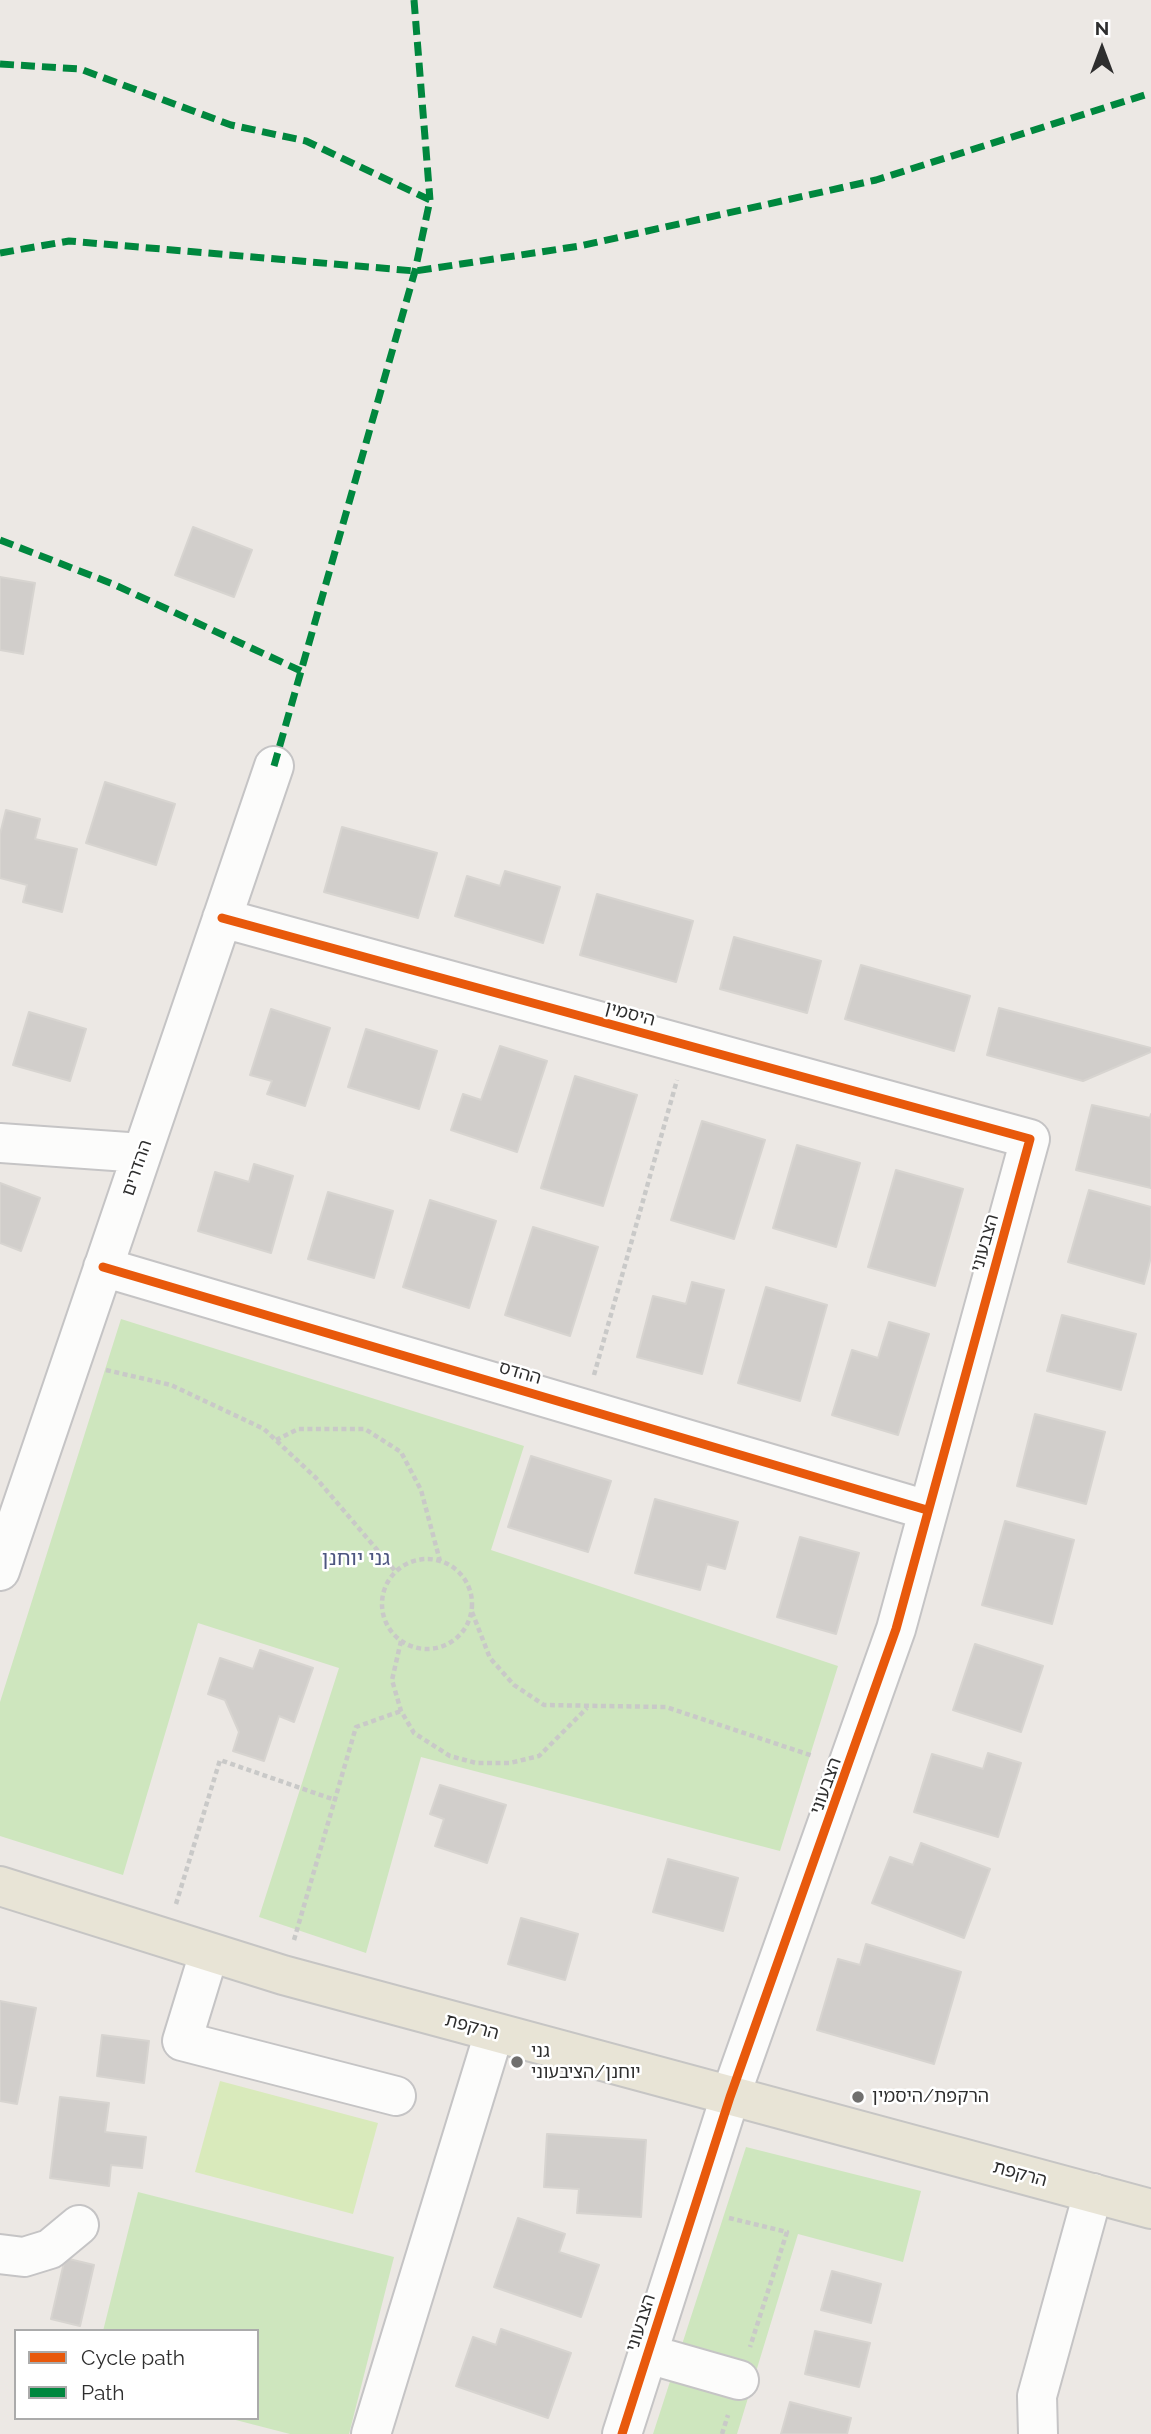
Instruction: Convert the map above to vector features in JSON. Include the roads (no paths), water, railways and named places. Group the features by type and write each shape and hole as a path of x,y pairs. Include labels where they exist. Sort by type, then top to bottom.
{"main road":[{"name":"הרקפת","path":"0,1885 283,1975 1151,2209"}],"street":[{"name":"ההדרים","path":"1,1568 274,766"},
{"name":"היסמין","path":"222,918 1030,1139"},
{"name":"הצבעוני","path":"622,2434 730,2097 849,1768 896,1629 1030,1139"},
{"path":"0,1143 142,1153"},
{"name":"ההדס","path":"103,1267 927,1510"},
{"path":"209,1953 182,2040 396,2096"},
{"path":"371,2434 494,2033"},
{"path":"1038,2434 1037,2396 1093,2193"},
{"path":"0,2254 24,2257 50,2249 79,2224"},
{"path":"648,2354 739,2381"}],"place":[{"name":"גני יוחנן/הציבעוני","path":"517,2062"},
{"name":"הרקפת/היסמין","path":"858,2097"}],"district":[{"name":"גני יוחנן","path":"356,1559"}]}
